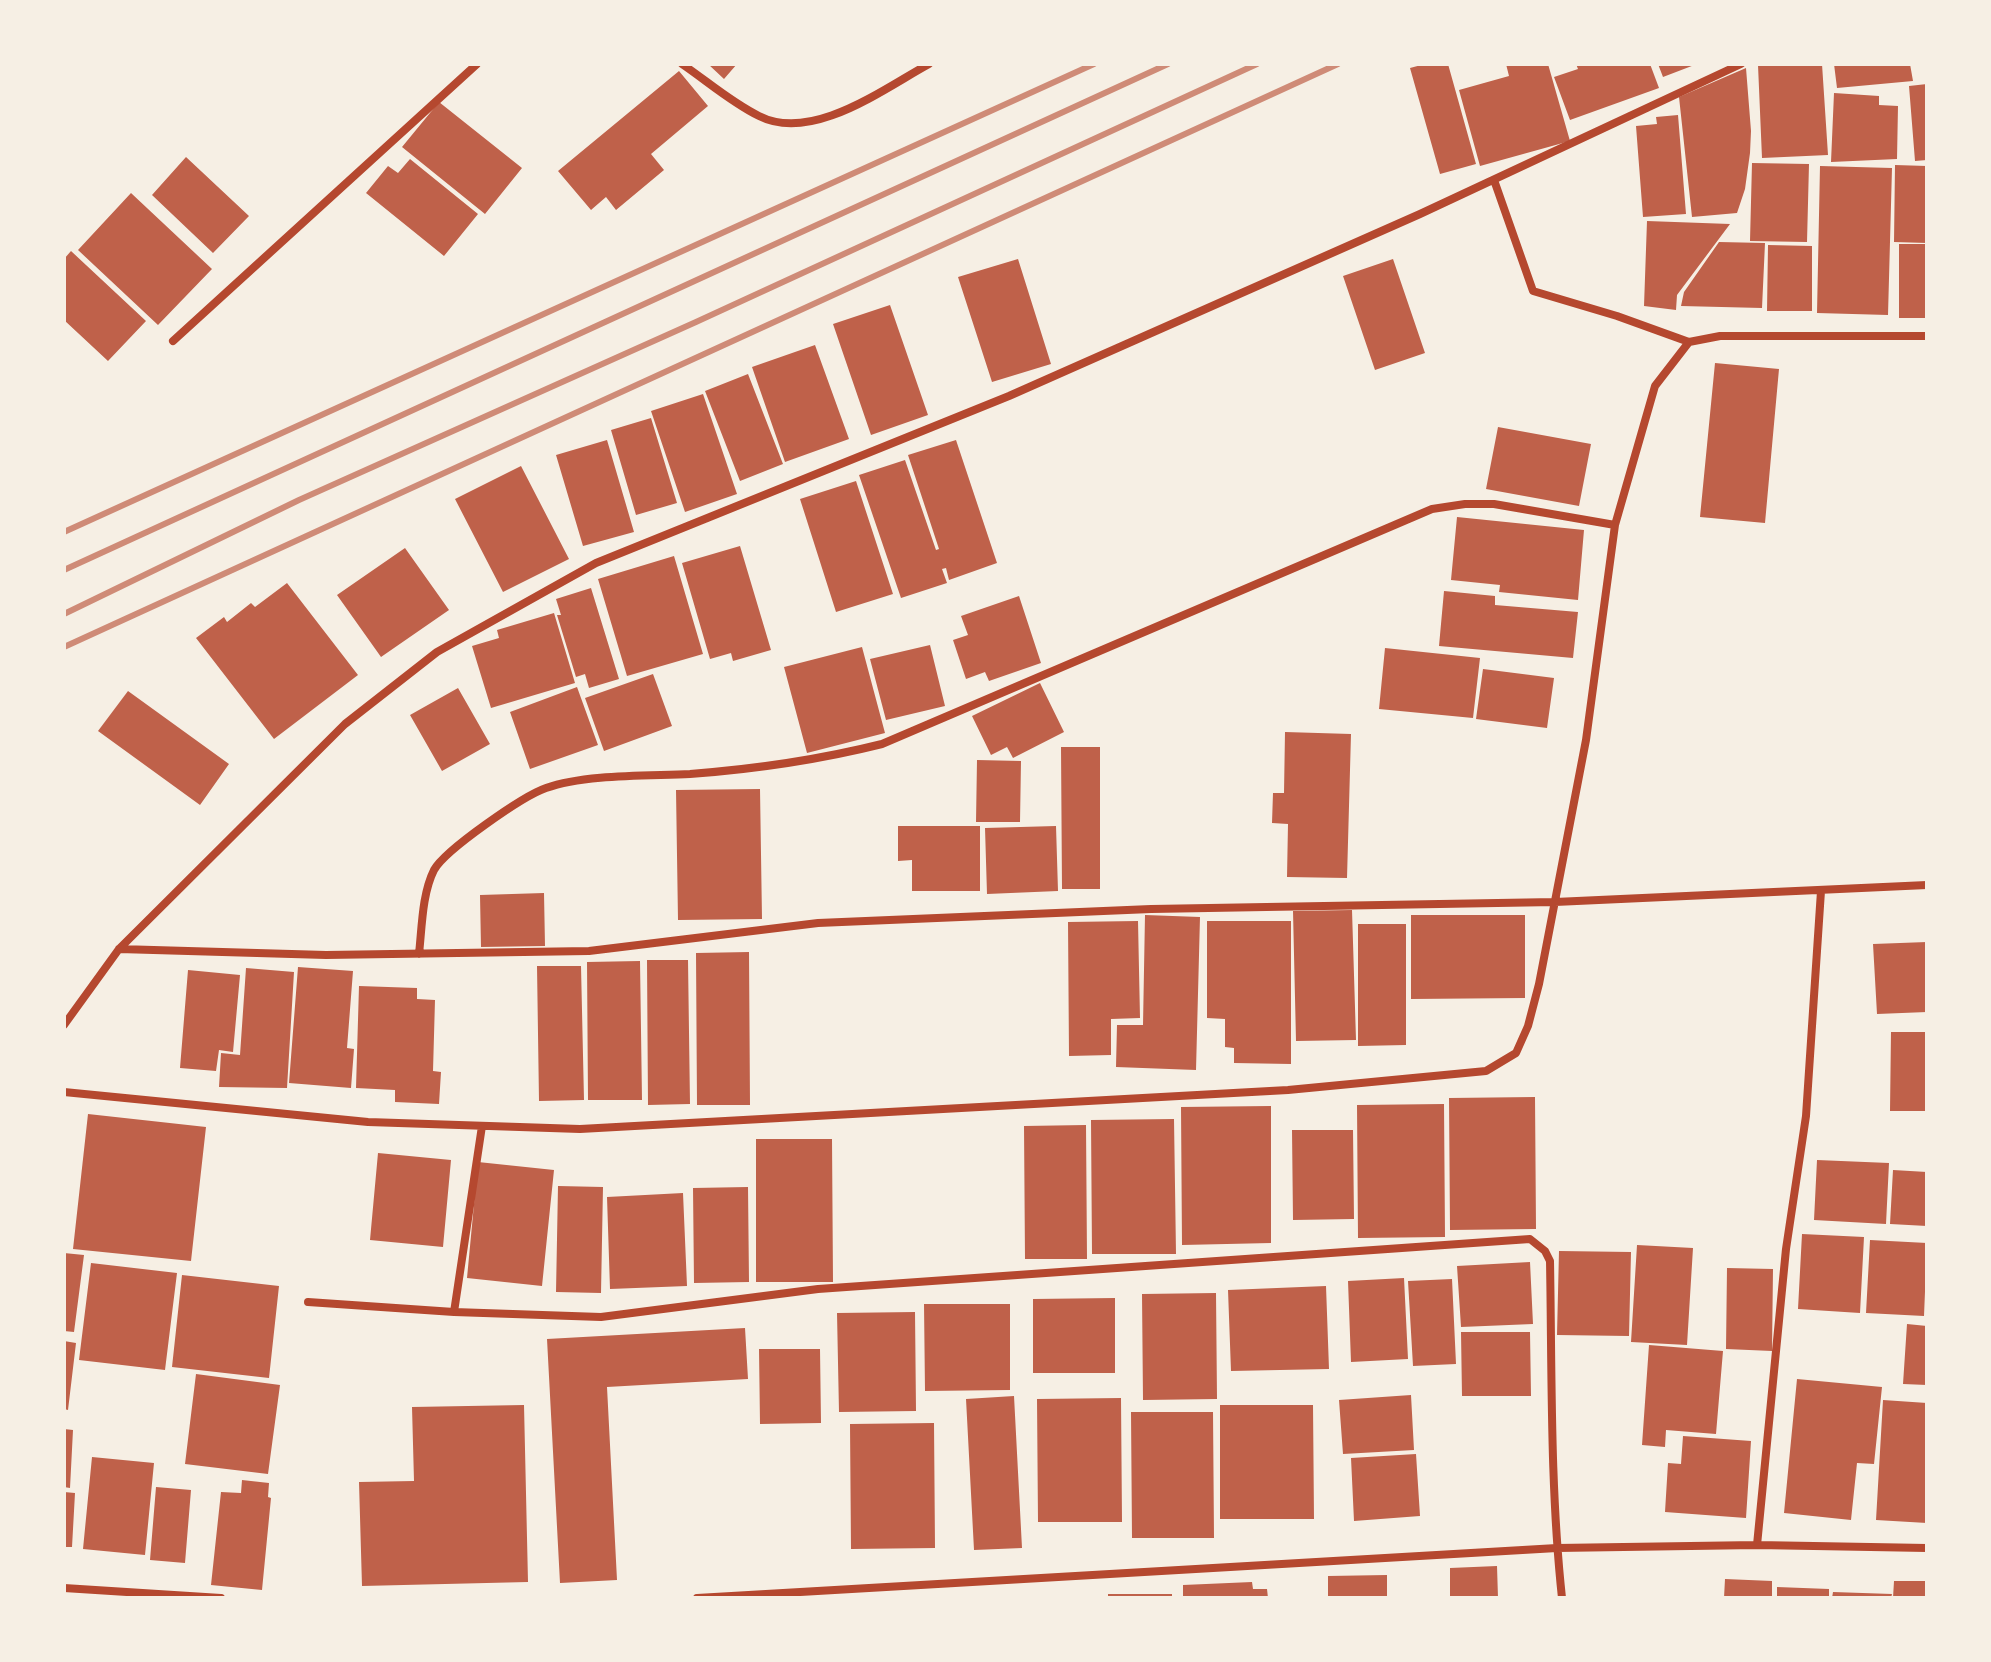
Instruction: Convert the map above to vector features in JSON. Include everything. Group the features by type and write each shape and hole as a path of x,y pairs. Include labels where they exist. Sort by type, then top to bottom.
{"street":[{"path":"173,341 477,64"},
{"path":"682,64 759,117 785,124 834,115 929,64"},
{"path":"64,1025 119,949 345,724 437,652 596,563 1009,396 1494,180 1741,64"},
{"path":"1494,180 1533,291 1689,342 1720,336 1927,336"},
{"path":"64,1092 368,1122 580,1129 1288,1090 1486,1071 1516,1053 1528,1026 1586,740 1615,525 1655,386 1689,342"},
{"path":"419,954 426,896 434,870 450,852 545,788 574,781 745,770 825,758 882,744 1432,509 1494,504 1615,525"},
{"path":"119,949 326,955 589,951 818,923 1151,909 1555,902 1927,885"},
{"path":"1757,1545 1786,1249 1806,1116 1821,891"},
{"path":"454,1312 482,1126"},
{"path":"308,1302 454,1312 601,1317 818,1289 1530,1239 1545,1251 1550,1261 1551,1431 1562,1598"},
{"path":"697,1598 1557,1548 1757,1545 1927,1548"},
{"path":"64,1588 221,1598"}],"building":[{"path":"708,64 737,64 724,79"},
{"path":"1425,64 1448,64 1476,164 1440,174 1410,68"},
{"path":"1506,64 1548,64 1570,141 1480,166 1459,90 1509,76"},
{"path":"1576,64 1650,64 1659,88 1570,120 1554,77 1578,69"},
{"path":"1658,64 1697,64 1663,77"},
{"path":"1822,64 1828,155 1762,158 1758,65"},
{"path":"1834,64 1910,64 1913,81 1837,88"},
{"path":"1746,68 1750,153 1745,189 1737,213 1692,217 1679,97"},
{"path":"679,71 708,106 651,154 664,170 616,210 606,197 591,210 558,171"},
{"path":"1927,84 1927,160 1915,161 1909,86"},
{"path":"1834,93 1879,96 1879,105 1898,106 1897,159 1831,162"},
{"path":"439,102 522,168 485,214 402,147"},
{"path":"1678,115 1686,214 1643,217 1636,126 1657,124 1656,117"},
{"path":"186,157 249,216 213,253 152,195"},
{"path":"410,159 478,214 444,256 366,193 388,166 398,173"},
{"path":"1752,163 1809,164 1807,242 1750,241"},
{"path":"1895,165 1927,166 1927,243 1894,242"},
{"path":"1820,166 1892,168 1888,315 1817,313"},
{"path":"131,193 212,269 158,325 78,250"},
{"path":"1647,221 1730,224 1677,295 1676,310 1644,306"},
{"path":"1719,242 1765,243 1762,308 1681,306 1684,292"},
{"path":"1899,244 1927,244 1927,318 1899,318"},
{"path":"1768,245 1812,246 1812,311 1767,311"},
{"path":"71,251 146,321 108,361 64,320 64,259"},
{"path":"1018,259 1051,364 992,382 958,277"},
{"path":"1393,259 1425,353 1375,370 1343,276"},
{"path":"890,305 928,415 871,435 833,324"},
{"path":"815,345 849,439 785,462 752,367"},
{"path":"1715,363 1779,369 1765,523 1700,517"},
{"path":"748,374 783,464 740,481 705,391"},
{"path":"703,394 737,494 685,512 651,411"},
{"path":"651,418 677,503 636,515 611,430"},
{"path":"1498,427 1591,444 1579,506 1486,489"},
{"path":"607,440 634,532 583,546 556,455"},
{"path":"956,440 997,563 949,580 946,568 942,569 947,583 901,598 859,475 905,460 936,550 939,549 908,455"},
{"path":"521,466 569,559 503,592 455,499"},
{"path":"856,481 893,594 836,612 800,499"},
{"path":"1457,517 1584,530 1578,600 1499,592 1500,585 1451,580"},
{"path":"740,546 771,650 733,661 731,653 710,659 682,563"},
{"path":"405,548 449,610 381,657 337,595"},
{"path":"674,556 703,654 627,676 598,579"},
{"path":"287,583 358,675 274,739 196,638 224,617 227,622 251,603 255,607"},
{"path":"591,588 619,679 589,688 585,674 576,677 557,615 561,615 556,599"},
{"path":"1444,591 1495,596 1495,605 1578,612 1573,658 1439,646"},
{"path":"1019,596 1041,663 989,681 985,672 966,679 953,640 968,635 961,616"},
{"path":"554,613 575,683 491,708 472,646 499,638 497,630"},
{"path":"930,645 945,706 886,720 870,659"},
{"path":"862,647 885,733 807,753 784,667"},
{"path":"1385,648 1480,658 1473,718 1379,709"},
{"path":"1483,669 1554,678 1547,728 1476,719"},
{"path":"653,674 672,726 604,751 585,698"},
{"path":"1040,683 1064,732 1013,758 1007,747 991,755 972,716"},
{"path":"577,687 598,745 530,769 510,712"},
{"path":"458,688 490,744 442,771 410,715"},
{"path":"128,691 229,764 200,805 98,731"},
{"path":"1285,732 1351,734 1347,878 1287,877 1288,824 1272,823 1273,793 1284,793"},
{"path":"1061,747 1100,747 1100,889 1062,889"},
{"path":"977,760 1021,761 1020,822 976,822"},
{"path":"760,789 762,919 678,920 676,790"},
{"path":"898,826 980,826 980,891 912,891 912,860 898,861"},
{"path":"1056,826 1058,891 987,894 985,828"},
{"path":"544,893 545,946 481,947 480,895"},
{"path":"1352,910 1356,1040 1296,1041 1293,911"},
{"path":"1145,915 1200,917 1196,1070 1116,1067 1117,1025 1143,1025"},
{"path":"1411,915 1525,915 1525,998 1411,999"},
{"path":"1138,921 1140,1018 1111,1019 1111,1055 1069,1056 1068,922"},
{"path":"1207,921 1291,921 1291,1064 1234,1063 1234,1048 1225,1047 1225,1019 1207,1018"},
{"path":"1358,924 1406,924 1406,1045 1358,1046"},
{"path":"1927,942 1927,1012 1877,1014 1873,944"},
{"path":"749,952 750,1105 697,1105 696,953"},
{"path":"647,960 688,960 690,1104 648,1105"},
{"path":"640,961 642,1100 588,1100 587,962"},
{"path":"537,966 581,966 584,1100 539,1101"},
{"path":"298,967 353,971 347,1048 354,1049 351,1088 289,1083"},
{"path":"246,968 294,972 287,1088 219,1087 221,1053 240,1055"},
{"path":"188,970 240,975 233,1052 219,1050 216,1071 180,1068"},
{"path":"359,986 417,988 417,999 435,1000 433,1071 441,1072 439,1104 395,1102 395,1090 356,1088"},
{"path":"1891,1032 1927,1032 1927,1111 1890,1111"},
{"path":"1535,1097 1536,1229 1450,1230 1449,1098"},
{"path":"1444,1104 1445,1237 1358,1238 1357,1105"},
{"path":"1271,1106 1271,1243 1182,1245 1181,1107"},
{"path":"88,1114 206,1127 191,1261 73,1249"},
{"path":"1174,1119 1176,1254 1092,1254 1091,1120"},
{"path":"1086,1125 1087,1259 1025,1259 1024,1126"},
{"path":"1292,1130 1353,1130 1354,1219 1293,1220"},
{"path":"756,1139 832,1139 833,1282 756,1282"},
{"path":"378,1153 451,1160 443,1247 370,1240"},
{"path":"1817,1160 1889,1163 1886,1224 1814,1220"},
{"path":"478,1162 554,1170 542,1286 467,1278"},
{"path":"1893,1170 1927,1172 1927,1226 1890,1224"},
{"path":"558,1186 603,1187 601,1293 556,1292"},
{"path":"748,1187 749,1282 694,1283 693,1188"},
{"path":"683,1193 687,1286 610,1289 607,1197"},
{"path":"1802,1234 1864,1237 1860,1313 1798,1309"},
{"path":"1870,1240 1927,1243 1924,1316 1866,1313"},
{"path":"1637,1245 1693,1248 1687,1345 1631,1342"},
{"path":"1559,1251 1631,1252 1629,1336 1557,1335"},
{"path":"64,1253 84,1255 74,1332 64,1331"},
{"path":"1530,1262 1533,1324 1461,1327 1457,1266"},
{"path":"91,1263 177,1273 165,1370 79,1360"},
{"path":"1727,1268 1773,1269 1772,1351 1726,1349"},
{"path":"182,1275 279,1286 269,1378 172,1367"},
{"path":"1404,1278 1408,1359 1351,1362 1348,1281"},
{"path":"1452,1279 1456,1364 1413,1366 1408,1281"},
{"path":"1326,1286 1329,1369 1231,1371 1228,1290"},
{"path":"1216,1293 1217,1399 1143,1400 1142,1294"},
{"path":"1115,1298 1115,1373 1033,1373 1033,1299"},
{"path":"924,1304 1010,1304 1010,1390 925,1391"},
{"path":"915,1312 916,1411 839,1412 837,1313"},
{"path":"1907,1324 1927,1326 1927,1385 1903,1384"},
{"path":"745,1328 748,1379 607,1387 617,1580 560,1583 547,1339"},
{"path":"1461,1332 1530,1332 1531,1396 1462,1396"},
{"path":"64,1341 76,1343 68,1410 64,1409"},
{"path":"1649,1345 1723,1351 1716,1434 1666,1430 1665,1447 1642,1445"},
{"path":"759,1349 820,1349 821,1423 760,1424"},
{"path":"196,1374 280,1385 268,1474 185,1464"},
{"path":"1797,1379 1882,1387 1874,1464 1857,1463 1851,1520 1784,1513"},
{"path":"1411,1395 1414,1450 1343,1454 1339,1400"},
{"path":"1014,1396 1022,1548 974,1550 966,1399"},
{"path":"1121,1398 1122,1522 1038,1522 1037,1399"},
{"path":"1883,1400 1927,1403 1927,1523 1876,1520"},
{"path":"524,1405 528,1582 362,1586 359,1482 414,1481 412,1407"},
{"path":"1220,1405 1313,1405 1314,1519 1220,1519"},
{"path":"1131,1412 1213,1412 1214,1538 1132,1538"},
{"path":"934,1423 935,1548 851,1549 850,1424"},
{"path":"64,1429 73,1430 70,1488 64,1487"},
{"path":"1683,1436 1751,1441 1746,1518 1665,1512 1668,1463 1681,1464"},
{"path":"1416,1454 1420,1516 1354,1521 1351,1458"},
{"path":"92,1457 154,1463 145,1555 83,1549"},
{"path":"242,1480 269,1483 268,1497 271,1498 262,1590 211,1585 221,1492 241,1493"},
{"path":"156,1487 191,1490 185,1563 150,1560"},
{"path":"64,1492 75,1493 72,1547 64,1547"},
{"path":"1497,1566 1498,1598 1450,1598 1450,1568"},
{"path":"1387,1575 1387,1598 1328,1598 1328,1576"},
{"path":"1725,1579 1772,1581 1772,1598 1724,1598"},
{"path":"1894,1581 1927,1581 1927,1598 1893,1598"},
{"path":"1252,1582 1253,1589 1267,1589 1268,1598 1183,1598 1183,1585"},
{"path":"1777,1587 1829,1589 1829,1598 1777,1598"},
{"path":"1833,1592 1892,1594 1891,1598 1832,1598"},
{"path":"1108,1594 1172,1594 1172,1598 1108,1598"}],"railway":[{"path":"64,532 1094,64"},
{"path":"64,570 1168,64"},
{"path":"64,614 299,500 696,322 1257,64"},
{"path":"64,647 1338,64"}]}
